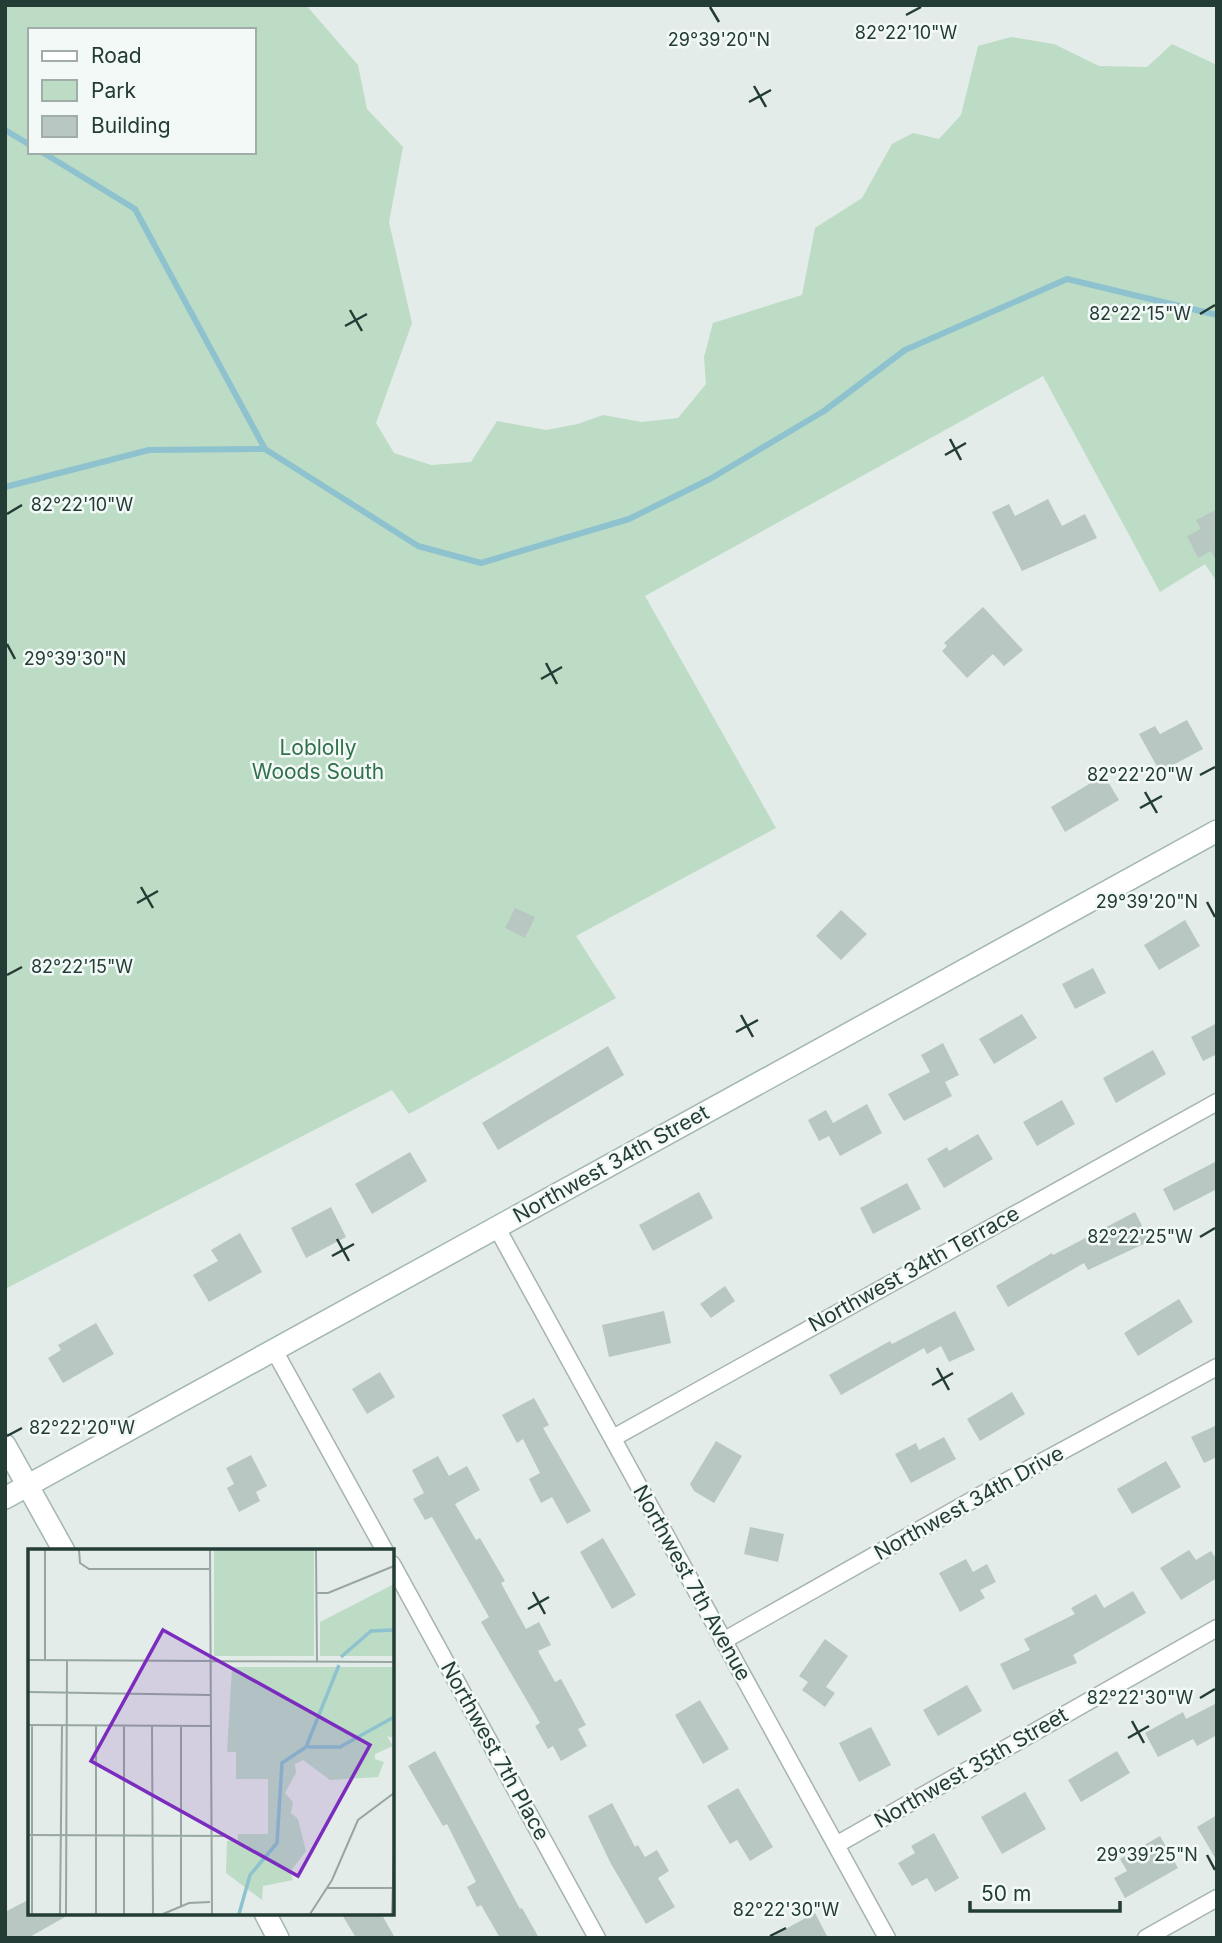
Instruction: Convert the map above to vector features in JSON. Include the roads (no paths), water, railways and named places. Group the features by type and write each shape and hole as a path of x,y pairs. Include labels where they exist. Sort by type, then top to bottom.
{"main road":[{"name":"Northwest 34th Street","path":"5,1498 1217,831"},
{"path":"5,1445 63,1549"},
{"path":"266,1915 278,1938"}],"street":[{"name":"Northwest 34th Terrace","path":"613,1438 1217,1102"},
{"name":"Northwest 7th Avenue","path":"497,1228 887,1938"},
{"path":"274,1350 384,1549"},
{"name":"Northwest 34th Drive","path":"723,1642 989,1490 1217,1367"},
{"name":"Northwest 7th Place","path":"394,1568 597,1938"},
{"name":"Northwest 35th Street","path":"836,1846 1217,1628"},
{"path":"1146,1938 1217,1898"}],"waterway":[{"path":"5,130 28,144"},
{"path":"45,154 135,209 265,449"},
{"path":"5,487 149,450 265,449 418,546 481,563 629,519 710,479 824,411 905,350 1067,279 1217,315"}],"park label":[{"name":"Loblolly Woods South","path":"318,760"}]}
